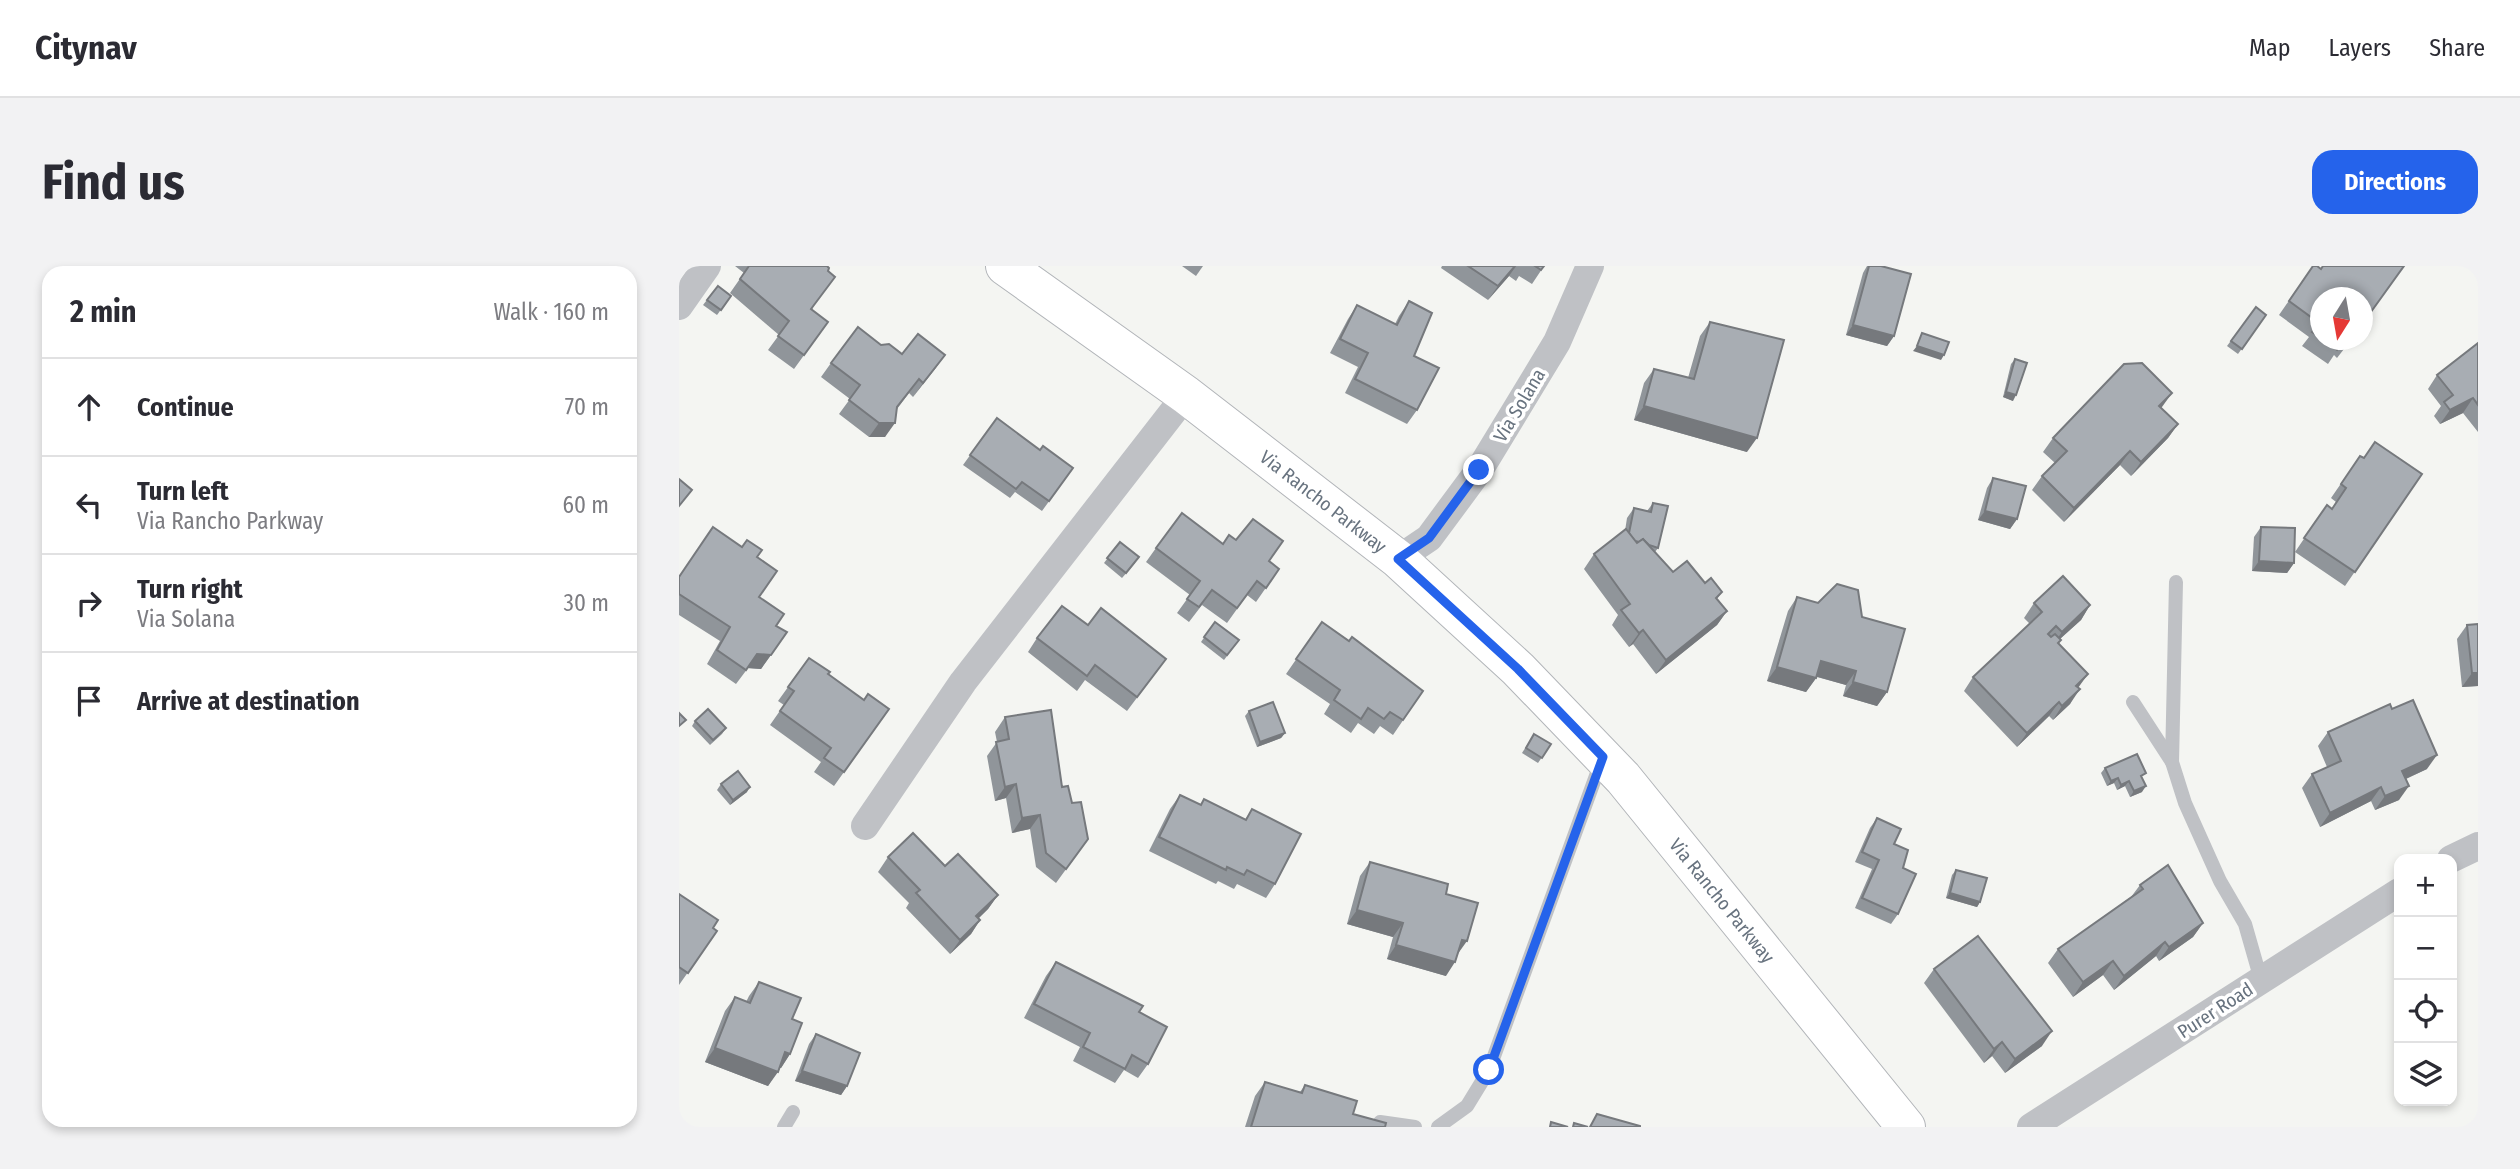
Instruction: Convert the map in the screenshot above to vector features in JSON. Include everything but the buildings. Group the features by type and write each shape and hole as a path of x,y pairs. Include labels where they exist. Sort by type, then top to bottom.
{"main road":[{"name":"Via Rancho Parkway","path":"1006,266 1186,394 1398,559 1518,669 1603,757 1906,1127"}],"street":[{"path":"679,306 707,266"},
{"name":"Via Solana","path":"1398,559 1429,538 1479,470 1557,342 1590,266"},
{"path":"865,826 963,682 1186,394"},
{"path":"2457,856 2478,846"},
{"name":"Purer Road","path":"2031,1127 2394,895"}],"lane":[{"path":"2172,762 2176,582"},
{"path":"2133,702 2172,762 2185,803 2220,881 2245,925 2261,980"},
{"path":"1438,1127 1467,1106 1489,1070 1603,757"},
{"path":"784,1127 793,1112"},
{"path":"1380,1122 1415,1127"}],"route":[{"path":"1479,470 1429,538 1398,559 1518,669 1603,757 1489,1070"}]}
